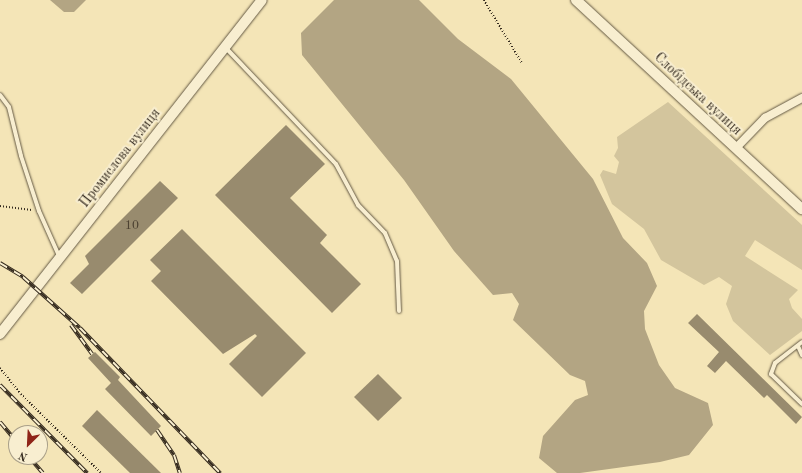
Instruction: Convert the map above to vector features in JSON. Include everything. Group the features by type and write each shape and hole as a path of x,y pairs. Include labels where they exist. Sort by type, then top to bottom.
{"street":[{"name":"Промислова вулиця","path":"0,334 262,0"},
{"name":"Слобідська вулиця","path":"576,0 802,209"},
{"path":"736,148 765,118 802,98"}],"lane":[{"path":"225,47 336,164 358,205 385,233 397,261 398,311"},
{"path":"0,95 9,107 21,156 39,211 60,259"},
{"path":"802,342 775,363 771,374 802,404"},
{"path":"798,346 802,355"}],"path":[{"path":"484,0 522,63"},
{"path":"0,206 39,211"},
{"path":"0,368 21,394 101,473"}],"shaded area":[{"path":"50,0 86,0 74,12 64,12"},
{"path":"334,0 419,0 458,39 511,79 593,179 623,238 647,263 657,286 644,311 645,329 659,365 675,388 708,403 713,425 689,455 660,462 580,473 557,473 539,458 543,436 575,400 588,395 585,381 570,375 513,320 519,304 512,293 493,295 454,251 404,180 302,55 301,33"},
{"path":"668,102 802,225 802,270 755,240 745,256 798,290 789,299 792,308 802,319 802,331 770,355 733,321 726,304 732,286 719,277 704,285 661,260 644,229 612,204 600,175 603,170 616,174 619,162 614,156 618,148 617,137"}],"building":[{"path":"286,125 325,164 290,198 327,235 320,243 361,284 332,313 215,195"},
{"path":"160,181 178,198 82,294 70,283 89,264 85,256"},
{"path":"182,229 306,353 262,397 229,364 257,336 255,334 223,354 151,281 161,271 150,260"},
{"path":"697,314 802,417 796,424 767,395 764,398 726,361 715,373 707,366 719,352 688,323"},
{"path":"95,352 120,377 118,380 161,426 151,436 105,389 111,383 88,358"},
{"path":"378,374 402,398 378,421 354,397"},
{"path":"97,410 161,473 130,473 82,426"}],"railway":[{"path":"0,263 23,277 80,328 220,473"},
{"path":"71,325 92,354"},
{"path":"0,385 87,473"},
{"path":"0,422 8,432"},
{"path":"157,430 174,455 180,473"},
{"path":"36,465 43,473"}]}
